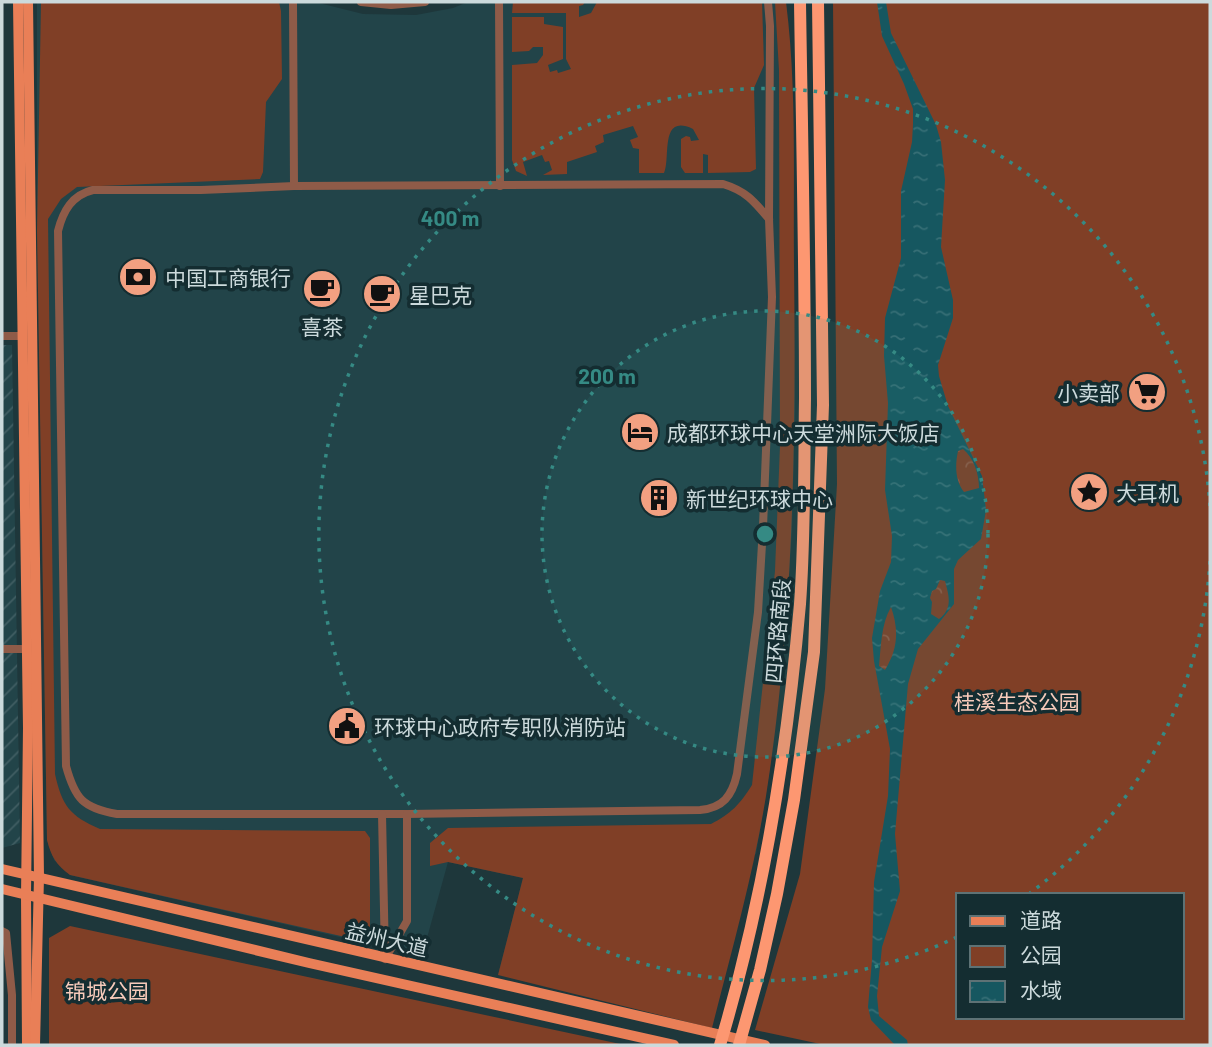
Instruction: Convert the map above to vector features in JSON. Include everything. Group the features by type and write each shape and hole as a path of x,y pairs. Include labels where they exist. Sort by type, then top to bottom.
{"highway":[{"name":"四环路南段","path":"720,1045 754,916 771,829 785,738 800,602 804,509 805,326 800,2"},
{"name":"四环路南段","path":"738,1045 777,894 796,787 814,652 823,405 818,2"}],"main road":[{"path":"18,2 27,649 27,1045"},
{"path":"28,2 39,877 35,1045"},
{"name":"益州大道","path":"2,869 765,1045"},
{"name":"益州大道","path":"2,889 297,960 674,1045"}],"street":[{"path":"293,2 294,186"},
{"path":"361,2 391,5 425,2"},
{"path":"499,2 500,186"},
{"path":"768,2 772,297 758,612 737,774 729,797 712,809 700,810 407,814 117,814 97,810 82,801 72,787 66,766 58,231 61,216 72,201 84,192 93,190 723,184 740,190 754,201 769,219"},
{"path":"2,336 22,337"},
{"path":"2,649 27,649"},
{"path":"382,814 385,959"},
{"path":"385,959 407,921 407,814"},
{"path":"2,931 6,933 12,995 12,1045"}],"shaded area":[{"path":"37,2 315,2 363,14 416,15 453,8 468,2 786,2 791,76 793,209 795,408 792,530 785,635 769,775 756,854 498,975 523,878 448,862 422,956 70,875 54,860 47,840 37,231"},
{"path":"2,345 12,345 20,843 2,848"}],"green space":[{"path":"41,2 279,2 281,11 282,79 266,102 263,172 260,179 77,187 61,199 48,219 55,774 61,794 74,814 100,829 365,831 370,838 370,933 363,941 70,875 58,864 50,851 47,840 37,231"},
{"path":"513,2 585,2 579,6 579,17 591,13 597,2 762,2 764,65 754,88 756,169 750,172 708,173 708,155 703,154 703,173 685,173 681,167 681,139 686,136 690,137 691,141 699,140 693,129 682,126 675,127 668,139 664,173 639,173 639,149 633,148 630,140 638,137 633,126 603,135 604,142 595,146 597,152 567,162 567,174 543,175 552,170 549,161 545,162 542,155 523,162 527,176 516,171 512,160 512,65 537,63 543,55 543,47 512,52 512,17 544,17 544,24 563,27 563,59 548,65 550,72 557,70 558,73 571,69 566,59 566,13 512,13"},
{"path":"775,2 786,2 793,100 792,521 784,649 764,808 744,903 712,1028 498,975 523,878 448,862 430,866 430,843 448,828 711,824 734,808 752,785 775,571 780,446 779,70"},
{"name":"桂溪生态公园","path":"833,2 1210,2 1210,1045 825,1045 755,1030 800,874 825,689 837,484"},
{"path":"963,449 975,467 979,488 964,492 956,467 958,451"},
{"path":"940,579 945,580 949,601 946,611 939,619 931,614 930,598"},
{"path":"891,606 896,639 886,670 879,666 884,628"},
{"name":"锦城公园","path":"70,926 625,1045 49,1045 49,938"}],"water":[{"path":"877,2 886,2 891,33 936,125 941,142 945,180 941,247 953,300 953,318 938,365 939,376 948,406 982,476 986,510 981,539 958,560 954,569 954,604 918,649 908,684 895,834 900,891 882,947 877,996 879,1016 907,1040 908,1045 895,1045 871,1020 868,1007 874,882 888,796 890,749 872,638 880,591 891,562 892,536 885,490 888,403 884,356 885,318 901,258 901,191 912,142 913,124 913,109 882,36","holes":["963,449 975,467 979,488 964,492 957,478 956,467 958,451","940,580 945,581 949,597 946,611 939,619 931,614 930,598 932,591","891,607 896,639 893,655 885,670 879,666 885,621"]}],"place":[{"name":"中国工商银行","path":"138,277"},
{"name":"喜茶","path":"322,289"},
{"name":"星巴克","path":"382,294"},
{"name":"小卖部","path":"1147,392"},
{"name":"成都环球中心天堂洲际大饭店","path":"640,432"},
{"name":"大耳机","path":"1089,492"},
{"name":"新世纪环球中心","path":"659,498"},
{"name":"环球中心政府专职队消防站","path":"347,726"}]}
